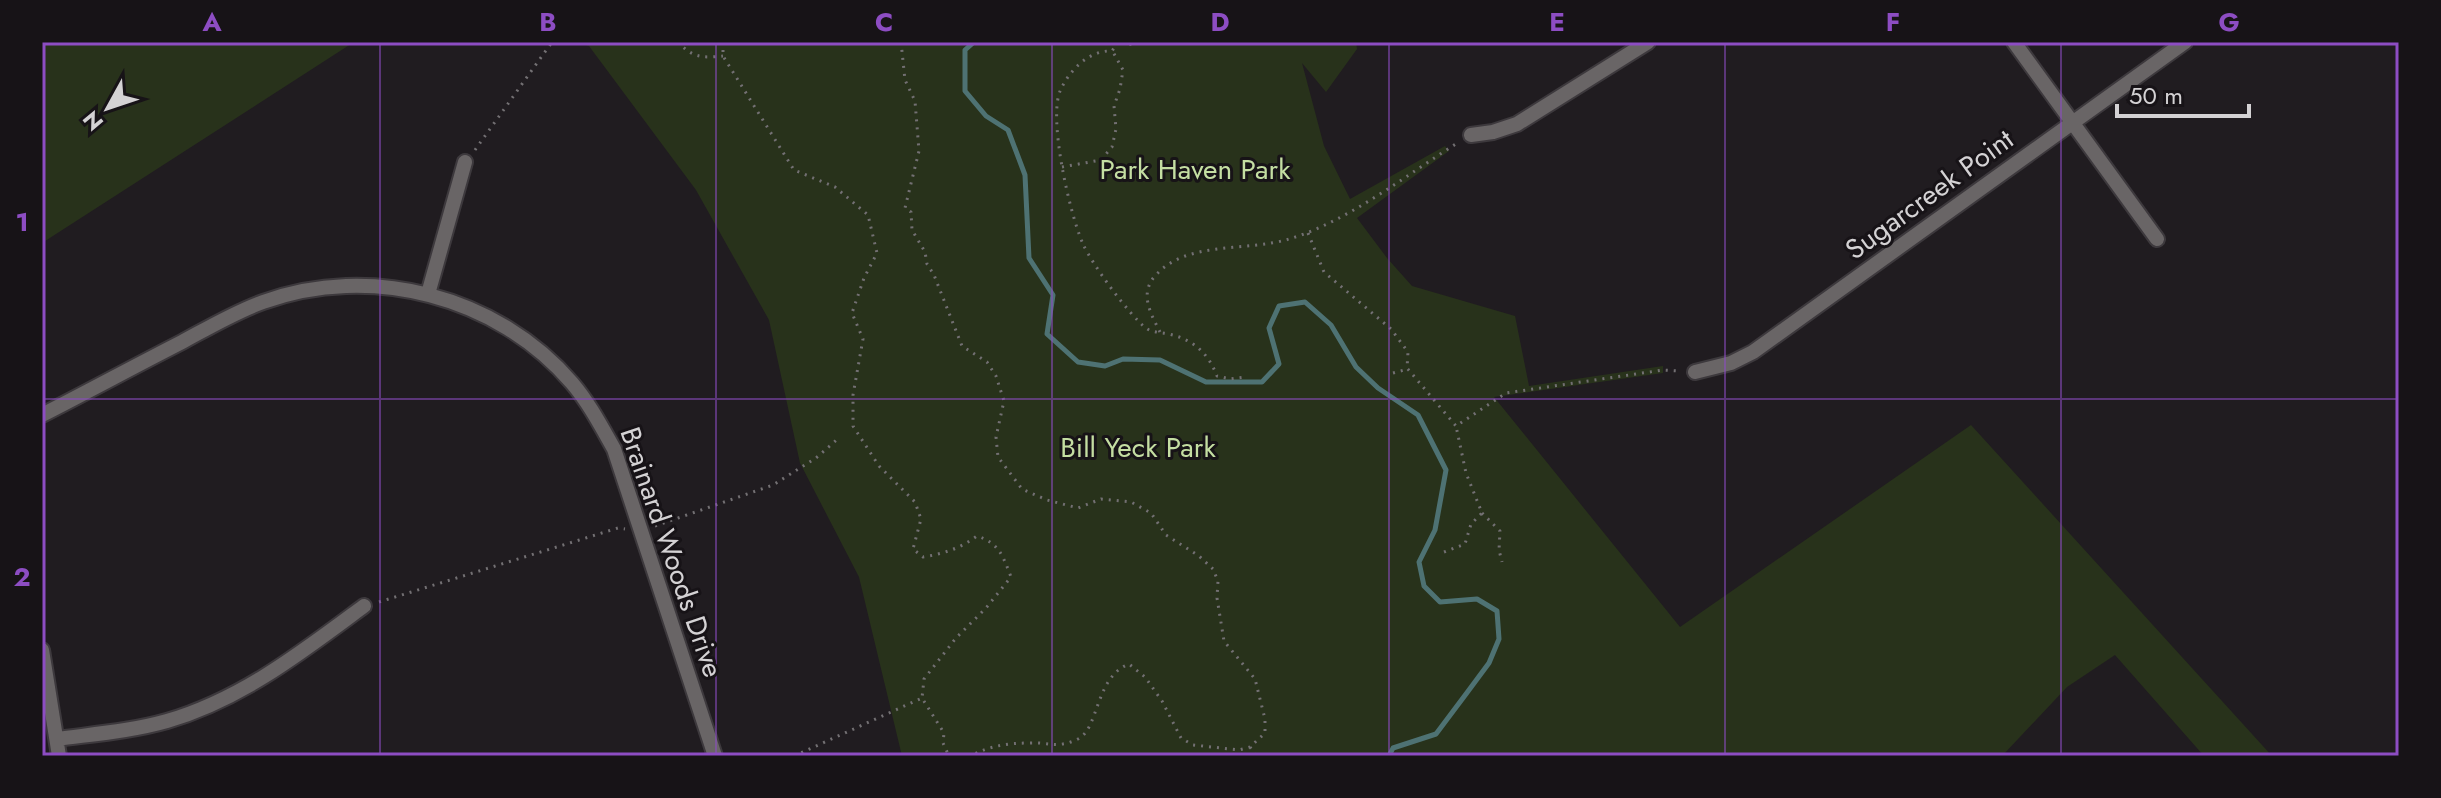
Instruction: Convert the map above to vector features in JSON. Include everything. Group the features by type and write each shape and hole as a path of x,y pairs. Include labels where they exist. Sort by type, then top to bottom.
{"street":[{"path":"1471,135 1517,124 1648,42"},
{"path":"2014,42 2157,239"},
{"name":"Sugarcreek Point","path":"1695,372 1731,363 1753,352 2185,42"},
{"path":"428,294 465,162"},
{"name":"Brainard Woods Drive","path":"42,415 239,312 291,293 358,285 393,287 457,303 500,323 531,343 572,383 591,408 614,449 715,756"},
{"path":"57,739 142,727 218,702 290,660 364,606"},
{"path":"42,650 59,756"}],"path":[{"path":"465,162 552,42"},
{"path":"678,42 689,54 701,59 723,56"},
{"path":"723,42 723,56 794,170 835,187 868,215 877,253 852,313 863,339 853,395 853,426 879,466 915,502 921,519 913,549 923,557 965,545 977,536 992,540 1011,577 924,679 922,698 944,733 943,743 949,756"},
{"path":"901,42 900,57 905,80 915,101 919,151 905,208 911,212 912,230 925,252 927,264 962,346 987,362 996,376 1004,401 996,437 998,457 1022,489 1047,500 1078,508 1101,499 1131,502 1151,513 1166,535 1199,556 1213,569 1218,581 1217,598 1224,641 1255,679 1262,701 1265,733 1250,747 1239,750 1193,745 1181,738 1162,701 1145,677 1129,664 1121,667 1100,693 1090,725 1080,738 1056,746 1034,742 991,746 970,756"},
{"path":"1112,51 1120,42 1128,45 1138,42"},
{"path":"1112,51 1106,50 1084,59 1066,77 1056,97 1058,149 1082,243 1149,331 1189,341 1211,359 1217,376 1230,379 1246,377"},
{"path":"1062,167 1101,160 1112,147 1116,129 1114,106 1123,70 1112,51"},
{"path":"1160,332 1148,308 1148,286 1156,274 1178,258 1284,240 1321,229 1471,135"},
{"path":"1308,233 1324,272 1391,329 1408,352 1408,369 1456,426 1466,473 1482,513 1500,531 1502,562"},
{"path":"1393,373 1408,369"},
{"path":"1456,426 1506,393 1663,370 1695,372"},
{"path":"364,606 618,528 642,530 773,485 816,458 840,437"},
{"path":"1444,552 1465,544 1471,524 1482,513"},
{"path":"794,756 922,698"},
{"path":"1250,747 1256,756"}],"green space":[{"path":"42,42 354,42 42,243"},
{"name":"Bill Yeck Park","path":"577,42 1356,42 1357,49 1326,92 1302,63 1324,146 1350,199 1445,146 1449,151 1357,218 1412,286 1515,316 1529,386 1663,366 1663,373 1494,397 1680,627 1971,425 2272,756 2204,756 2115,655 2067,687 2002,756 902,756 859,577 800,463 769,320 696,190 589,46"}],"waterway":[{"path":"974,42 965,50 965,91 986,116 1008,130 1025,175 1029,258 1053,295 1047,334 1078,362 1105,366 1123,359 1160,360 1206,382 1262,382 1279,364 1269,328 1279,306 1305,302 1331,325 1356,367 1378,388 1418,415 1446,470 1435,530 1419,562 1424,586 1440,602 1477,599 1497,611 1499,639 1489,663 1436,734 1393,748 1389,756"}],"park label":[{"name":"Park Haven Park","path":"1195,169"}]}
